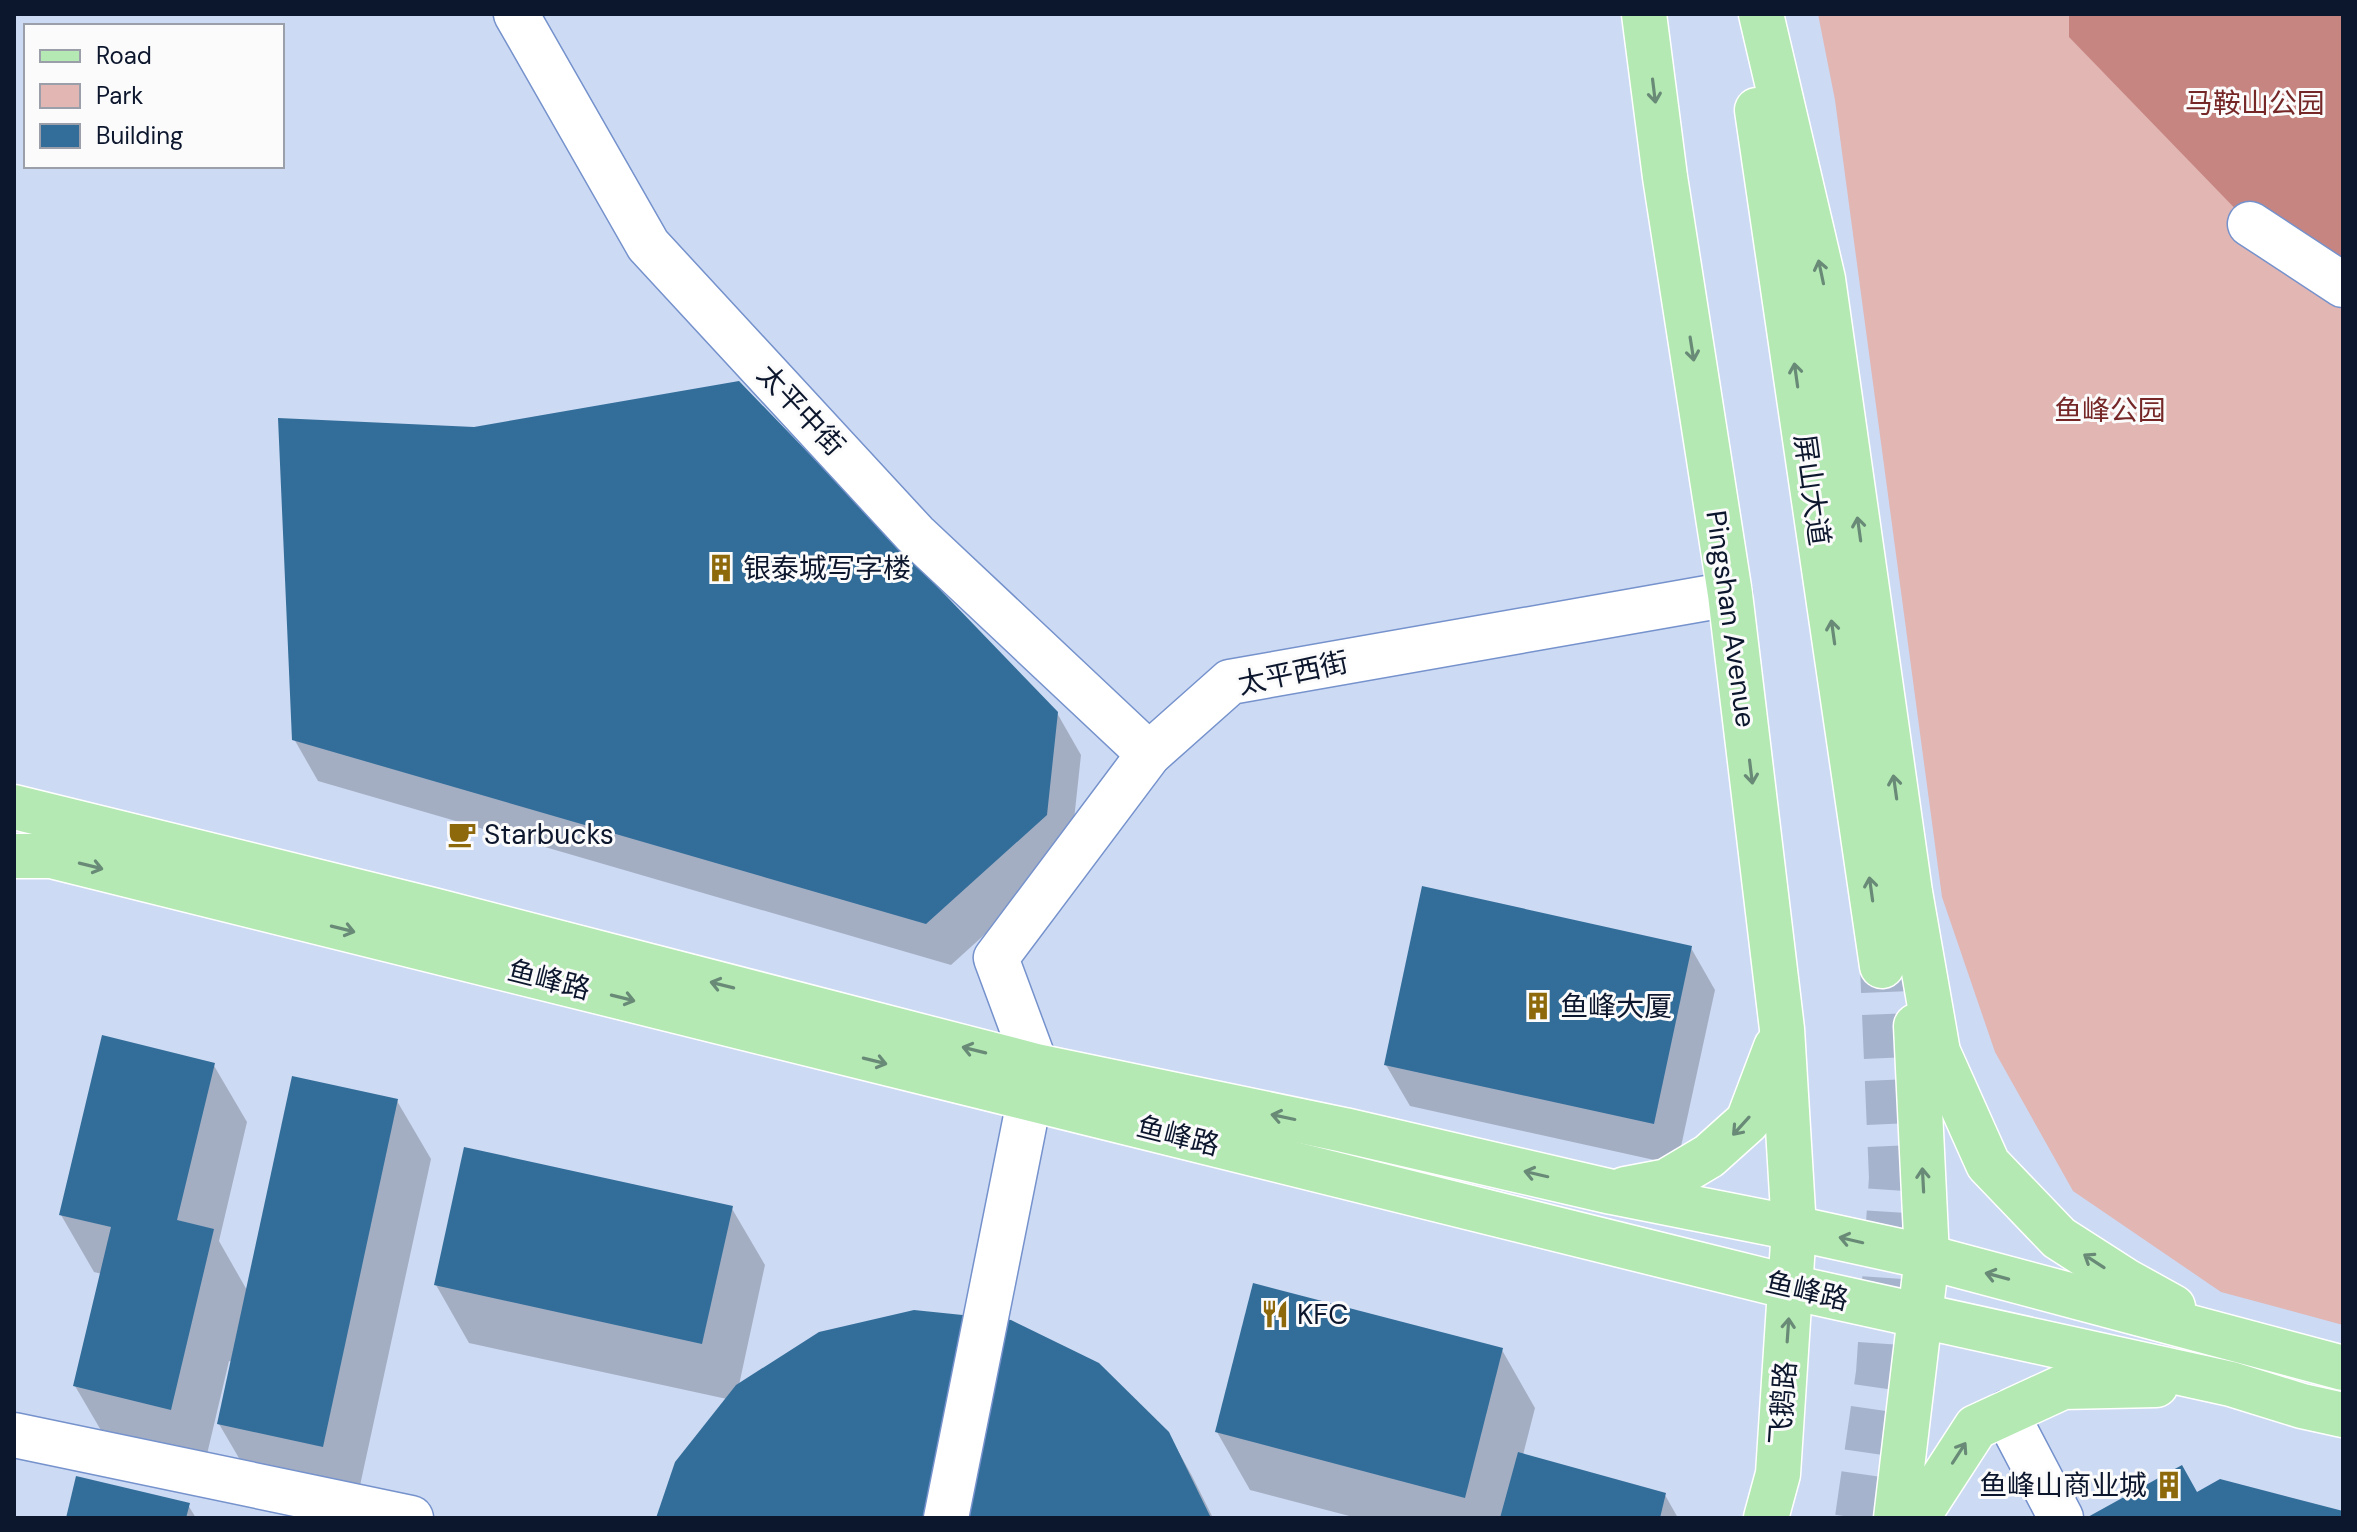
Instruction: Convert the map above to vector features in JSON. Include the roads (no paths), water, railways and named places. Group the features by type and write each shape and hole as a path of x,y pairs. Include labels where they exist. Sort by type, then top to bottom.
{"main road":[{"name":"Pingshan Avenue","path":"1644,14 1665,177 1730,594 1782,1029 1794,1228"},
{"name":"屏山大道","path":"1743,14 1882,966"},
{"path":"1761,14 1823,279 1910,892 1938,1052 1988,1164 2059,1238 2126,1281 2235,1340"},
{"name":"鱼峰路","path":"14,807 433,910 1033,1083 1790,1287 2231,1384 2343,1415"},
{"name":"鱼峰路","path":"14,856 51,856 1033,1083 1344,1130 1612,1192 1927,1257 2343,1368"},
{"path":"1896,1518 1927,1257 1910,892"},
{"path":"1612,1192 1667,1181 1709,1156 1748,1121 1782,1029"},
{"name":"飞鹅路","path":"1766,1518 1778,1474 1794,1228"},
{"path":"1917,1518 1976,1427 2063,1387 2231,1384"}],"street":[{"name":"太平中街","path":"516,14 648,245 915,534 1149,754"},
{"path":"2250,224 2343,285"},
{"name":"太平西街","path":"1033,1083 996,958 1149,754 1230,682 1730,594"},
{"path":"946,1518 1033,1083"},
{"path":"2006,1413 2061,1518"},
{"path":"14,1435 411,1518"}],"tunnel":[{"path":"1857,1518 1878,1373 1891,1178 1882,966"}],"place":[{"name":"银泰城写字楼","path":"721,568"},
{"name":"Starbucks","path":"462,834"},
{"name":"鱼峰大厦","path":"1538,1006"},
{"name":"KFC","path":"1275,1314"},
{"name":"鱼峰山商业城","path":"2169,1485"}],"park label":[{"name":"马鞍山公园","path":"2255,103"},
{"name":"鱼峰公园","path":"2110,410"}]}
